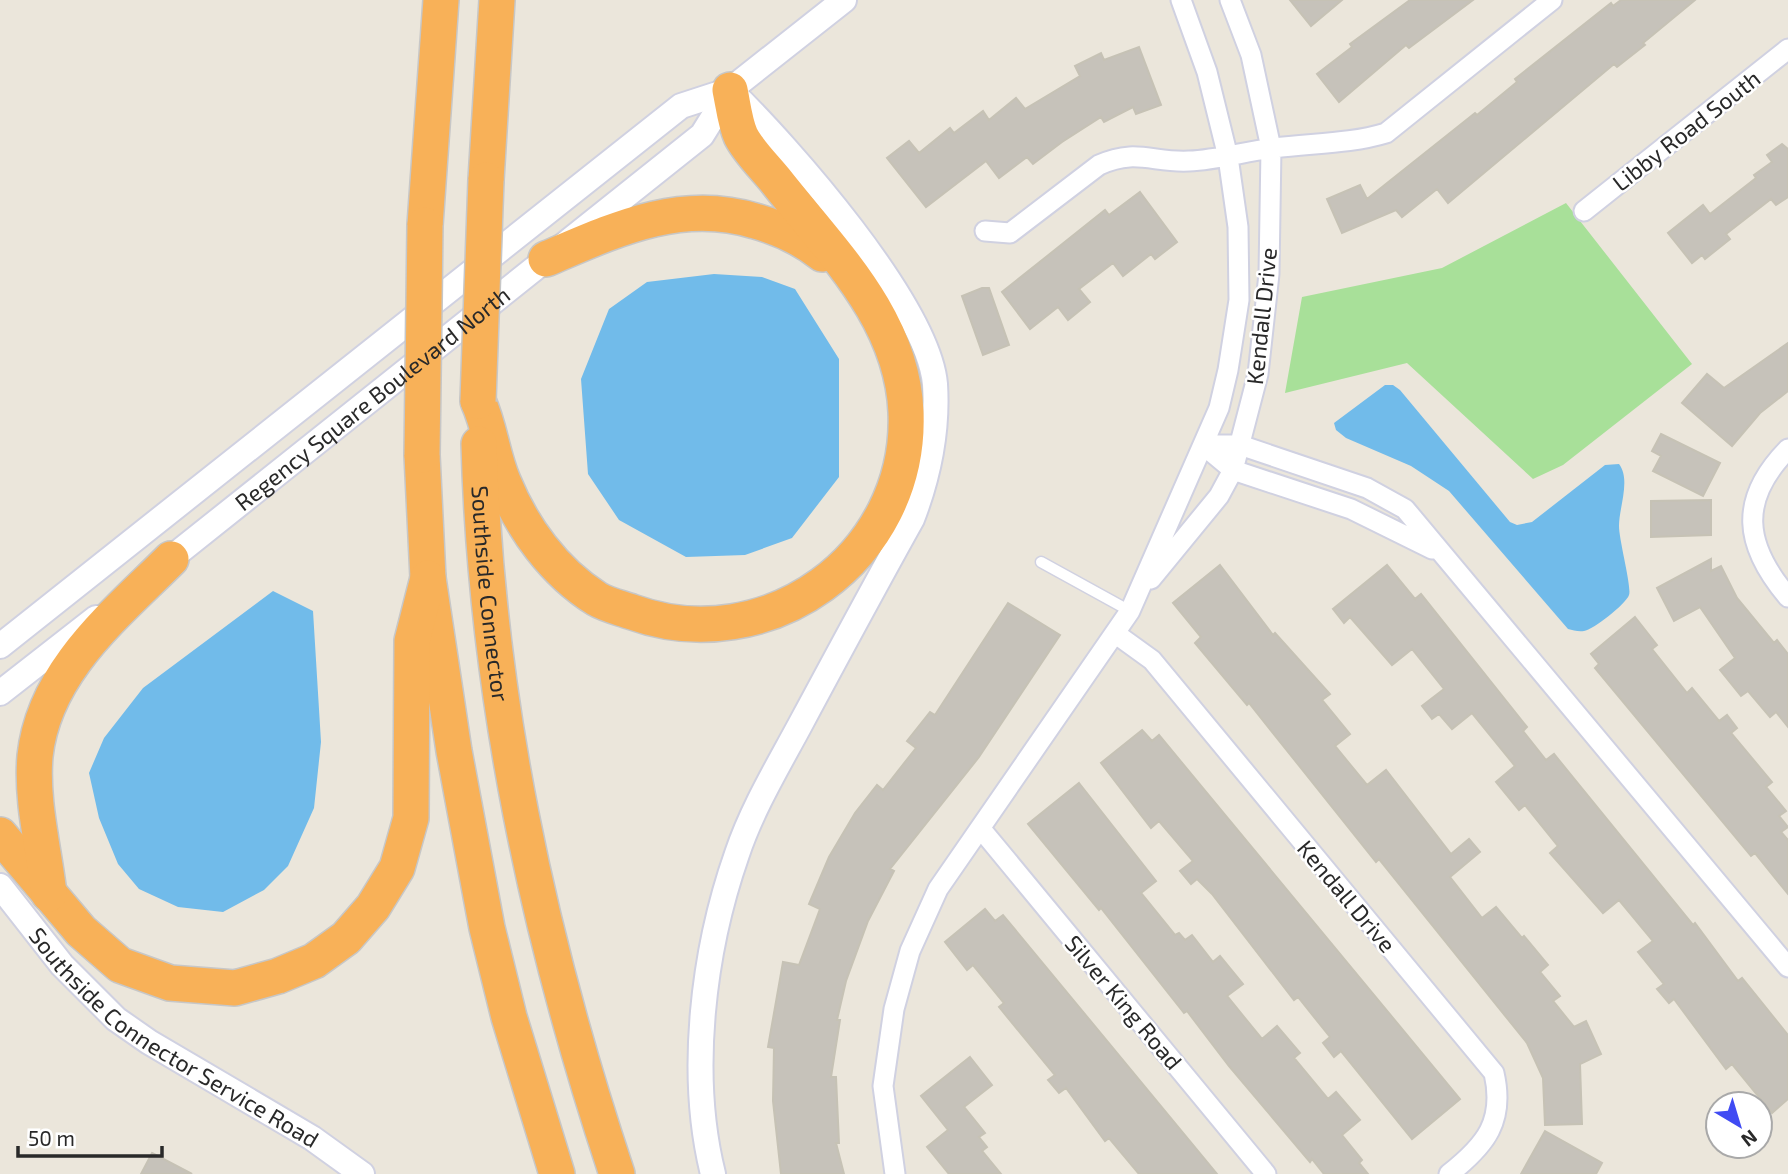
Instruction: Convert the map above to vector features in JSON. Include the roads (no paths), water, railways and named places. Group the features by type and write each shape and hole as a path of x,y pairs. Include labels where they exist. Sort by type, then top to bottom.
{"highway":[{"path":"441,0 425,225 422,455 428,578 449,726 487,928 509,1017 557,1174"},
{"name":"Southside Connector","path":"497,0 486,180 479,406 481,509 488,595 502,711 523,831 553,966 579,1059 617,1174"},
{"path":"479,406 502,479 521,520 548,557 598,600 663,623 728,625 777,610 811,593 838,573 860,550 886,513 906,452 906,411 896,351 883,321 855,282 741,136 730,90"},
{"path":"546,259 647,218 710,212 738,215 784,229 812,246 855,282"},
{"path":"49,894 35,796 36,757 42,722 61,680 85,645 171,559"},
{"path":"0,835 81,931 120,965 170,983 235,988 278,976 314,961 346,938 373,907 397,868 411,818 412,641 428,578"}],"street":[{"name":"Regency Square Boulevard North","path":"0,693 702,135 730,90 844,0"},
{"name":"Kendall Drive","path":"895,1174 883,1086 894,1009 910,951 938,889 1116,634 1219,408 1239,300 1238,227 1228,157 1207,72 1181,0"},
{"name":"Kendall Drive","path":"1131,606 1219,496 1233,470 1258,374 1269,274 1271,148 1251,55 1230,0"},
{"path":"985,230 1010,233 1090,172 1115,158 1136,154 1186,161 1228,157 1271,148 1355,141 1386,133 1552,0"},
{"name":"Libby Road South","path":"1584,211 1788,49"},
{"name":"Regency Square Boulevard North","path":"0,646 681,106 730,90"},
{"path":"713,1174 701,1077 704,1004 716,928 737,852 775,771 912,519 928,479 934,442 934,381 913,318 868,251 766,125 730,90"},
{"path":"1203,445 1240,445 1367,488 1405,509 1788,967"},
{"path":"1203,445 1233,470 1351,509 1440,554"},
{"path":"1788,449 1767,472 1757,492 1753,520 1756,549 1769,574 1788,597"},
{"name":"Kendall Drive","path":"1116,634 1152,660 1493,1073 1500,1099 1491,1130 1465,1161 1449,1174"},
{"name":"Silver King Road","path":"981,829 1266,1174"},
{"name":"Southside Connector Service Road","path":"0,886 62,965 116,1019 149,1042 312,1138 362,1174"}],"lane":[{"path":"1041,562 1131,606"}],"water":[{"path":"714,274 762,277 795,289 839,359 839,477 792,538 745,555 686,557 619,520 588,474 581,379 609,309 647,282"},
{"path":"1385,385 1393,385 1400,390 1510,522 1517,525 1532,522 1605,465 1619,464 1624,478 1619,526 1629,591 1627,599 1588,630 1568,629 1449,491 1411,466 1346,438 1336,430 1334,423"},
{"path":"273,591 313,611 321,742 314,808 288,866 264,890 223,912 178,907 139,889 118,864 99,818 89,773 104,738 143,688"}]}
